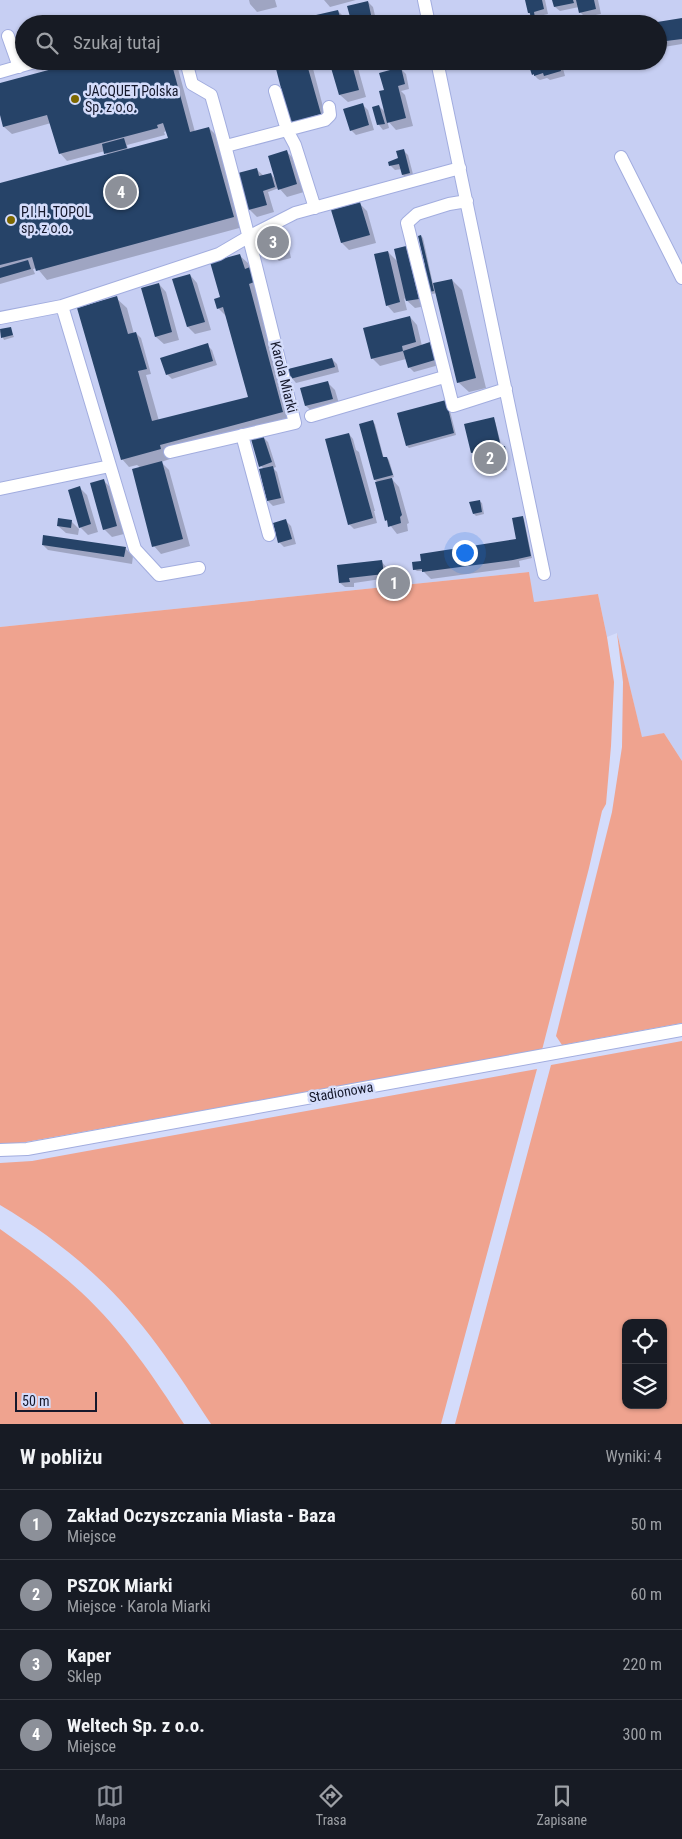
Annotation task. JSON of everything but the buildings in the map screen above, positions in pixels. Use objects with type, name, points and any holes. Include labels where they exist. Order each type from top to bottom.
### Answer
[{"type":"street","points":[[424,0],[427,15]]},
{"type":"street","points":[[8,36],[15,55]]},
{"type":"street","points":[[0,72],[15,67]]},
{"type":"street","name":"Karola Miarki","points":[[170,452],[242,434],[279,428],[295,422],[248,236],[238,188],[211,95],[192,84],[188,70]]},
{"type":"street","points":[[439,70],[544,574]]},
{"type":"street","points":[[275,91],[286,130],[295,145],[315,208]]},
{"type":"street","points":[[226,146],[325,120],[330,115],[329,107]]},
{"type":"street","points":[[621,157],[682,278]]},
{"type":"street","points":[[0,318],[62,306],[219,254],[248,236],[295,213],[460,168]]},
{"type":"street","points":[[467,201],[449,204],[417,214],[407,223],[453,406],[506,389]]},
{"type":"street","points":[[62,306],[135,549],[158,575],[199,568]]},
{"type":"street","name":"Karola Miarki","points":[[311,416],[444,376]]},
{"type":"street","points":[[242,434],[270,535]]},
{"type":"street","points":[[0,490],[110,466]]},
{"type":"street","name":"Stadionowa","points":[[0,1150],[27,1149],[682,1030]]},
{"type":"shaded area","points":[[0,0],[682,0],[682,761],[664,733],[642,738],[617,633],[607,637],[598,594],[533,602],[529,572],[0,627]]},
{"type":"shaded area","points":[[529,572],[534,602],[598,594],[614,682],[606,804],[602,811],[542,1050],[20,1143],[0,1144],[0,627]]},
{"type":"shaded area","points":[[617,633],[642,737],[664,733],[682,761],[682,1023],[562,1045],[556,1036],[612,812],[622,747],[623,682]]},
{"type":"shaded area","points":[[682,1041],[682,1424],[455,1424],[551,1065]]},
{"type":"shaded area","points":[[537,1069],[441,1424],[211,1424],[158,1346],[113,1292],[62,1247],[0,1205],[0,1163],[32,1161]]},
{"type":"shaded area","points":[[0,1229],[62,1275],[96,1307],[137,1355],[184,1424],[0,1424]]},
{"type":"place","name":"JACQUET Polska Sp. z o.o.","points":[[75,99]]},
{"type":"place","name":"Weltech Sp. z o.o.","points":[[121,192]]},
{"type":"place","name":"P.I.H. TOPOL sp. z o.o.","points":[[11,220]]},
{"type":"place","name":"Kaper","points":[[273,242]]},
{"type":"place","name":"PSZOK Miarki","points":[[490,458]]},
{"type":"place","name":"Zakład Oczyszczania Miasta - Baza","points":[[394,583]]}]
